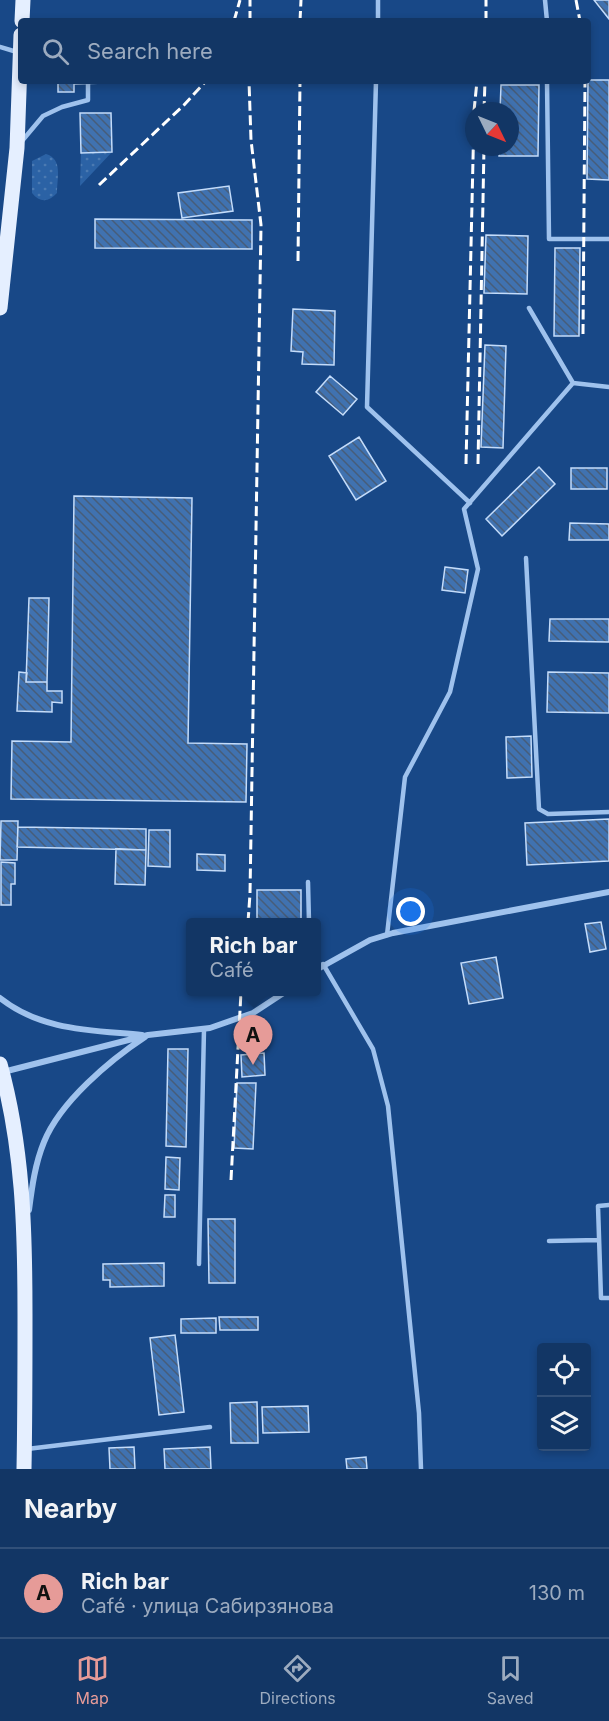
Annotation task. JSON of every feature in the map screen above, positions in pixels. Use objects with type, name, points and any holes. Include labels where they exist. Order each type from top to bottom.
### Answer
[{"type":"main road","points":[[0,308],[17,148],[19,84]]},
{"type":"main road","points":[[1,1068],[16,1134],[22,1177],[25,1232],[24,1469]]},
{"type":"street","points":[[323,964],[370,940],[387,935],[443,922],[609,892]]},
{"type":"street","points":[[1,1068],[148,1035],[204,1029],[253,1013],[279,996]]},
{"type":"street","points":[[0,998],[16,1011],[54,1025],[148,1035]]},
{"type":"street","points":[[25,1232],[36,1166],[51,1126],[117,1056],[148,1035]]},
{"type":"lane","points":[[378,0],[378,18]]},
{"type":"lane","points":[[545,0],[547,18]]},
{"type":"lane","points":[[0,47],[18,52]]},
{"type":"lane","points":[[17,148],[43,116],[62,107],[88,100],[88,84]]},
{"type":"lane","points":[[376,84],[367,407],[470,503]]},
{"type":"lane","points":[[547,84],[549,239],[609,239]]},
{"type":"lane","points":[[529,308],[573,383]]},
{"type":"lane","points":[[387,935],[405,777],[450,692],[478,569],[464,509],[573,383]]},
{"type":"lane","points":[[573,383],[609,387]]},
{"type":"lane","points":[[526,558],[539,809],[548,814],[609,812]]},
{"type":"lane","points":[[308,882],[309,918]]},
{"type":"lane","points":[[323,964],[373,1048],[388,1106],[419,1413],[421,1469]]},
{"type":"lane","points":[[199,1264],[204,1029]]},
{"type":"lane","points":[[609,1205],[598,1206],[601,1298],[609,1298]]},
{"type":"lane","points":[[549,1241],[599,1240]]},
{"type":"lane","points":[[24,1449],[210,1427]]},
{"type":"shaded area","points":[[112,152],[80,186],[81,153]]},
{"type":"shaded area","points":[[46,154],[55,160],[57,165],[57,193],[51,198],[41,200],[32,193],[32,161]]},
{"type":"building","points":[[594,0],[609,0],[609,19]]},
{"type":"building","points":[[591,80],[609,80],[609,180],[587,179],[588,84],[591,84]]},
{"type":"building","points":[[58,84],[74,84],[74,92],[58,92]]},
{"type":"building","points":[[501,85],[539,85],[538,156],[519,156],[519,102],[500,102]]},
{"type":"building","points":[[80,113],[111,113],[112,152],[81,153]]},
{"type":"building","points":[[229,186],[233,211],[182,218],[178,193]]},
{"type":"building","points":[[95,219],[252,220],[252,249],[95,248]]},
{"type":"building","points":[[486,235],[528,236],[527,294],[484,293]]},
{"type":"building","points":[[555,248],[580,248],[579,336],[554,336]]},
{"type":"building","points":[[293,309],[335,311],[334,365],[302,364],[303,352],[291,351]]},
{"type":"building","points":[[485,345],[506,346],[503,448],[481,447]]},
{"type":"building","points":[[330,376],[357,399],[343,415],[316,392]]},
{"type":"building","points":[[359,437],[386,481],[356,500],[329,456]]},
{"type":"building","points":[[539,467],[555,484],[502,536],[486,519]]},
{"type":"building","points":[[571,468],[607,468],[607,489],[571,489]]},
{"type":"building","points":[[74,496],[192,498],[188,743],[247,744],[246,802],[11,799],[12,741],[71,742]]},
{"type":"building","points":[[570,523],[609,524],[609,540],[569,540]]},
{"type":"building","points":[[445,567],[468,570],[465,593],[442,590]]},
{"type":"building","points":[[29,598],[49,598],[47,682],[26,682]]},
{"type":"building","points":[[550,619],[609,619],[609,642],[549,641]]},
{"type":"building","points":[[19,672],[27,673],[26,682],[47,682],[47,691],[62,691],[62,703],[52,702],[52,712],[17,711]]},
{"type":"building","points":[[548,672],[609,673],[609,713],[547,712]]},
{"type":"building","points":[[531,736],[532,777],[507,778],[506,737]]},
{"type":"building","points":[[609,819],[609,861],[527,865],[525,823]]},
{"type":"building","points":[[1,821],[18,821],[17,860],[0,860]]},
{"type":"building","points":[[18,827],[146,829],[146,850],[17,847]]},
{"type":"building","points":[[149,830],[170,830],[170,867],[148,866]]},
{"type":"building","points":[[116,849],[146,850],[145,885],[115,884]]},
{"type":"building","points":[[197,854],[225,855],[225,871],[197,870]]},
{"type":"building","points":[[1,862],[15,863],[15,884],[11,884],[11,905],[1,905]]},
{"type":"building","points":[[257,890],[301,890],[301,918],[257,918]]},
{"type":"building","points":[[601,922],[606,949],[590,952],[585,924]]},
{"type":"building","points":[[496,957],[503,998],[469,1004],[461,963]]},
{"type":"building","points":[[168,1049],[188,1049],[186,1147],[166,1146]]},
{"type":"building","points":[[264,1053],[265,1075],[242,1077],[241,1055]]},
{"type":"building","points":[[237,1083],[256,1083],[253,1149],[234,1148]]},
{"type":"building","points":[[166,1157],[180,1158],[179,1190],[165,1189]]},
{"type":"building","points":[[165,1195],[175,1195],[175,1217],[164,1217]]},
{"type":"building","points":[[208,1219],[235,1219],[235,1283],[209,1283]]},
{"type":"building","points":[[164,1263],[164,1286],[110,1287],[110,1280],[103,1280],[103,1264]]},
{"type":"building","points":[[219,1317],[258,1317],[258,1330],[220,1330]]},
{"type":"building","points":[[216,1318],[216,1333],[181,1333],[181,1319]]},
{"type":"building","points":[[175,1335],[184,1412],[159,1415],[150,1338]]},
{"type":"building","points":[[257,1402],[258,1443],[231,1443],[230,1403]]},
{"type":"building","points":[[308,1406],[309,1432],[263,1433],[262,1407]]},
{"type":"building","points":[[134,1447],[135,1469],[110,1469],[109,1448]]},
{"type":"building","points":[[210,1447],[211,1469],[165,1469],[164,1449]]},
{"type":"building","points":[[366,1457],[367,1469],[347,1469],[346,1459]]},
{"type":"railway","points":[[235,18],[240,0]]},
{"type":"railway","points":[[250,0],[250,18]]},
{"type":"railway","points":[[300,18],[301,0]]},
{"type":"railway","points":[[486,0],[486,18]]},
{"type":"railway","points":[[576,0],[579,18]]},
{"type":"railway","points":[[99,185],[203,84]]},
{"type":"railway","points":[[248,918],[261,225],[251,140],[249,84]]},
{"type":"railway","points":[[298,261],[300,84]]},
{"type":"railway","points":[[475,102],[477,84]]},
{"type":"railway","points":[[484,102],[485,84]]},
{"type":"railway","points":[[583,334],[585,84]]},
{"type":"railway","points":[[466,464],[473,156]]},
{"type":"railway","points":[[478,464],[484,156]]},
{"type":"railway","points":[[231,1180],[241,996]]},
{"type":"place","name":"Rich bar","points":[[253,1065]]}]
